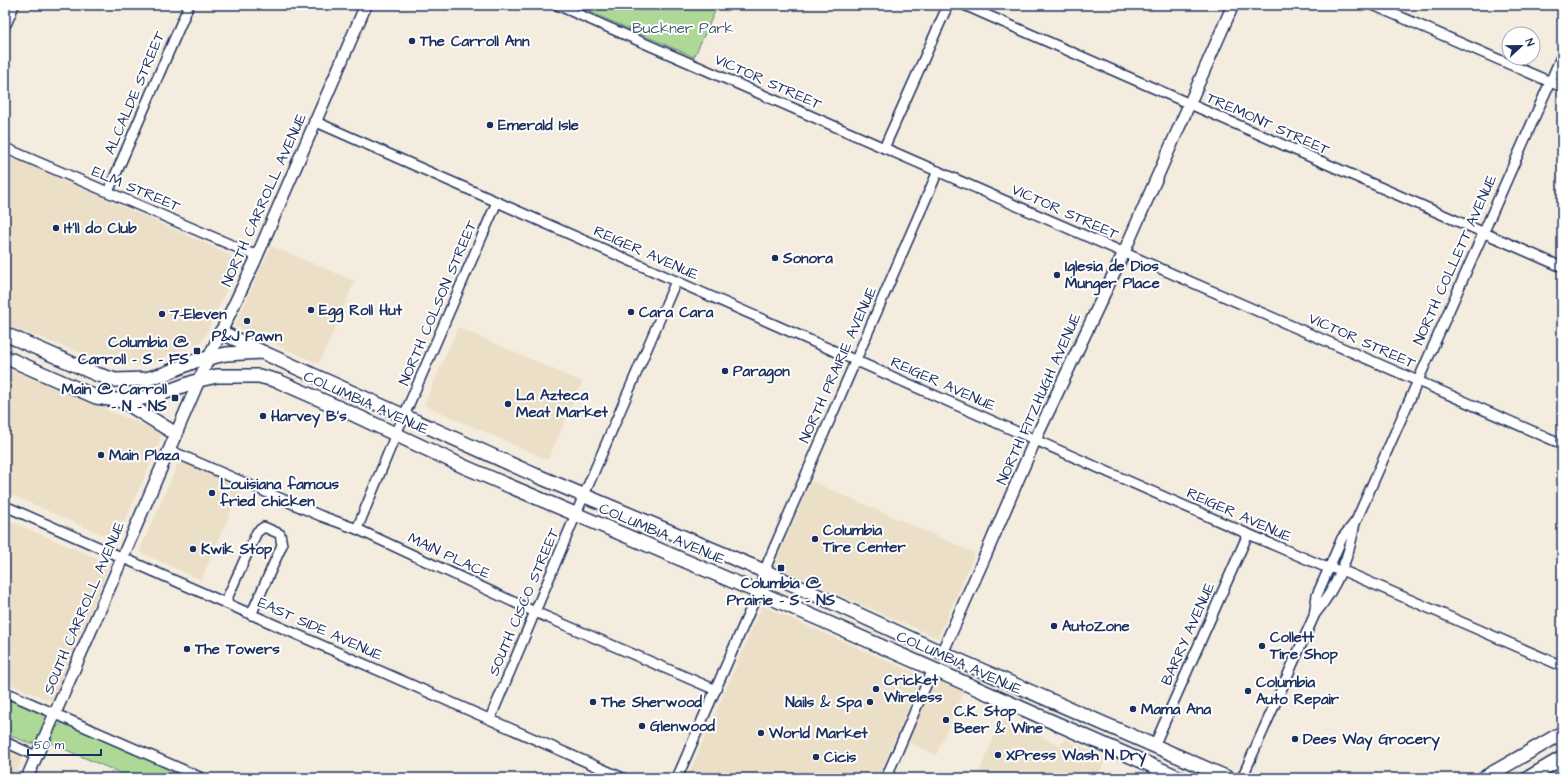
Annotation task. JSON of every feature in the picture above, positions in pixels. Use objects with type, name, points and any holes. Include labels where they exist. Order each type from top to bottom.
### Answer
[{"type":"main road","points":[[5,22],[12,5]]},
{"type":"main road","points":[[221,332],[262,352]]},
{"type":"main road","name":"COLUMBIA AVENUE","points":[[5,334],[96,374],[115,380],[146,379],[164,374],[195,361],[209,357],[241,352],[262,352],[584,495],[764,571],[942,653],[1228,778]]},
{"type":"main road","points":[[5,357],[96,397],[123,400],[176,434]]},
{"type":"main road","points":[[57,380],[66,361]]},
{"type":"main road","name":"COLUMBIA AVENUE","points":[[123,400],[155,396],[199,380],[217,376],[259,376],[278,381],[465,467],[758,592],[1180,778]]},
{"type":"main road","points":[[933,669],[942,653]]},
{"type":"main road","points":[[1059,724],[1067,707]]},
{"type":"main road","points":[[1484,778],[1562,733]]},
{"type":"main road","points":[[1528,778],[1562,758]]},
{"type":"street","name":"ALCALDE STREET","points":[[108,192],[188,5]]},
{"type":"street","name":"NORTH CARROLL AVENUE","points":[[168,450],[209,357],[257,256],[314,121],[366,5]]},
{"type":"street","name":"VICTOR STREET","points":[[558,5],[1562,444]]},
{"type":"street","points":[[884,148],[948,5]]},
{"type":"street","name":"TREMONT STREET","points":[[964,5],[1562,267]]},
{"type":"street","name":"NORTH FITZHUGH AVENUE","points":[[942,653],[1035,440],[1124,252],[1188,104],[1233,5]]},
{"type":"street","points":[[1372,5],[1562,87]]},
{"type":"street","name":"NORTH COLLETT AVENUE","points":[[1242,778],[1314,616],[1327,599],[1340,571],[1352,543],[1356,521],[1562,55]]},
{"type":"street","name":"REIGER AVENUE","points":[[314,121],[1248,534],[1330,568],[1346,572],[1562,666]]},
{"type":"street","name":"ELM STREET","points":[[5,148],[257,256]]},
{"type":"street","name":"NORTH PRAIRIE AVENUE","points":[[677,778],[758,592],[764,571],[938,171]]},
{"type":"street","name":"NORTH COLSON STREET","points":[[357,529],[396,434],[497,202]]},
{"type":"street","name":"SOUTH CISCO STREET","points":[[490,719],[584,495],[676,282]]},
{"type":"street","name":"MAIN PLACE","points":[[168,450],[322,516],[357,529],[535,612],[716,690]]},
{"type":"street","name":"SOUTH CARROLL AVENUE","points":[[27,778],[168,450]]},
{"type":"street","name":"EAST SIDE AVENUE","points":[[5,506],[623,778]]},
{"type":"street","name":"NORTH COLLETT AVENUE","points":[[1314,616],[1317,595],[1342,538],[1356,521]]},
{"type":"street","points":[[225,602],[257,532],[264,527],[280,534],[282,545],[251,615]]},
{"type":"street","name":"BARRY AVENUE","points":[[1154,746],[1248,534]]},
{"type":"street","points":[[886,778],[933,669]]},
{"type":"street","points":[[5,692],[202,778]]},
{"type":"street","points":[[5,742],[36,756]]},
{"type":"shaded area","points":[[5,154],[209,245],[240,261],[202,341],[145,366],[93,357],[5,325]]},
{"type":"shaded area","points":[[271,246],[355,281],[319,364],[235,326]]},
{"type":"shaded area","points":[[458,327],[582,382],[548,460],[424,405]]},
{"type":"shaded area","points":[[5,367],[155,430],[160,435],[161,439],[116,541],[5,492]]},
{"type":"shaded area","points":[[179,461],[242,486],[201,580],[141,553],[140,550]]},
{"type":"shaded area","points":[[811,481],[975,553],[938,638],[774,566]]},
{"type":"shaded area","points":[[5,519],[110,564],[52,701],[5,682]]},
{"type":"shaded area","points":[[762,606],[922,676],[878,778],[687,778]]},
{"type":"shaded area","points":[[936,679],[964,692],[936,755],[908,742]]},
{"type":"shaded area","points":[[1002,718],[1061,746],[1064,739],[1106,758],[1097,778],[992,778],[979,772]]},
{"type":"shaded area","points":[[5,750],[22,757],[14,778],[5,778]]},
{"type":"green space","name":"Buckner Park","points":[[574,5],[718,5],[694,57]]},
{"type":"green space","points":[[5,698],[42,714],[45,720],[43,727],[57,727],[63,722],[193,778],[132,778],[50,743],[52,739],[37,738],[36,741],[31,744],[5,733]]},
{"type":"place","name":"The Carroll Ann","points":[[412,41]]},
{"type":"place","name":"Emerald Isle","points":[[490,125]]},
{"type":"place","name":"It'll do Club","points":[[56,228]]},
{"type":"place","name":"Sonora","points":[[775,258]]},
{"type":"place","name":"Iglesia de Dios Munger Place","points":[[1057,275]]},
{"type":"place","name":"Egg Roll Hut","points":[[311,310]]},
{"type":"place","name":"Cara Cara","points":[[631,312]]},
{"type":"place","name":"7-Eleven","points":[[162,314]]},
{"type":"place","name":"P&J Pawn","points":[[247,321]]},
{"type":"place","name":"Columbia @ Carroll - S - FS","points":[[197,351]]},
{"type":"place","name":"Paragon","points":[[725,371]]},
{"type":"place","name":"Main @ Carroll - N - NS","points":[[175,398]]},
{"type":"place","name":"La Azteca Meat Market","points":[[508,404]]},
{"type":"place","name":"Harvey B's","points":[[263,416]]},
{"type":"place","name":"Main Plaza","points":[[101,455]]},
{"type":"place","name":"Louisiana famous fried chicken","points":[[212,493]]},
{"type":"place","name":"Columbia Tire Center","points":[[815,539]]},
{"type":"place","name":"Kwik Stop","points":[[193,549]]},
{"type":"place","name":"Columbia @ Prairie - S - NS","points":[[781,568]]},
{"type":"place","name":"AutoZone","points":[[1054,626]]},
{"type":"place","name":"Collett Tire Shop","points":[[1262,646]]},
{"type":"place","name":"The Towers","points":[[187,649]]},
{"type":"place","name":"Cricket Wireless","points":[[876,689]]},
{"type":"place","name":"Columbia Auto Repair","points":[[1248,691]]},
{"type":"place","name":"The Sherwood","points":[[593,702]]},
{"type":"place","name":"Nails & Spa","points":[[870,702]]},
{"type":"place","name":"Mama Ana","points":[[1133,709]]},
{"type":"place","name":"C.K. Stop Beer & Wine","points":[[946,720]]},
{"type":"place","name":"Glenwood","points":[[642,726]]},
{"type":"place","name":"World Market","points":[[761,733]]},
{"type":"place","name":"Dees Way Grocery","points":[[1295,739]]},
{"type":"place","name":"XPress Wash N Dry","points":[[998,755]]},
{"type":"place","name":"Cicis","points":[[816,757]]}]
